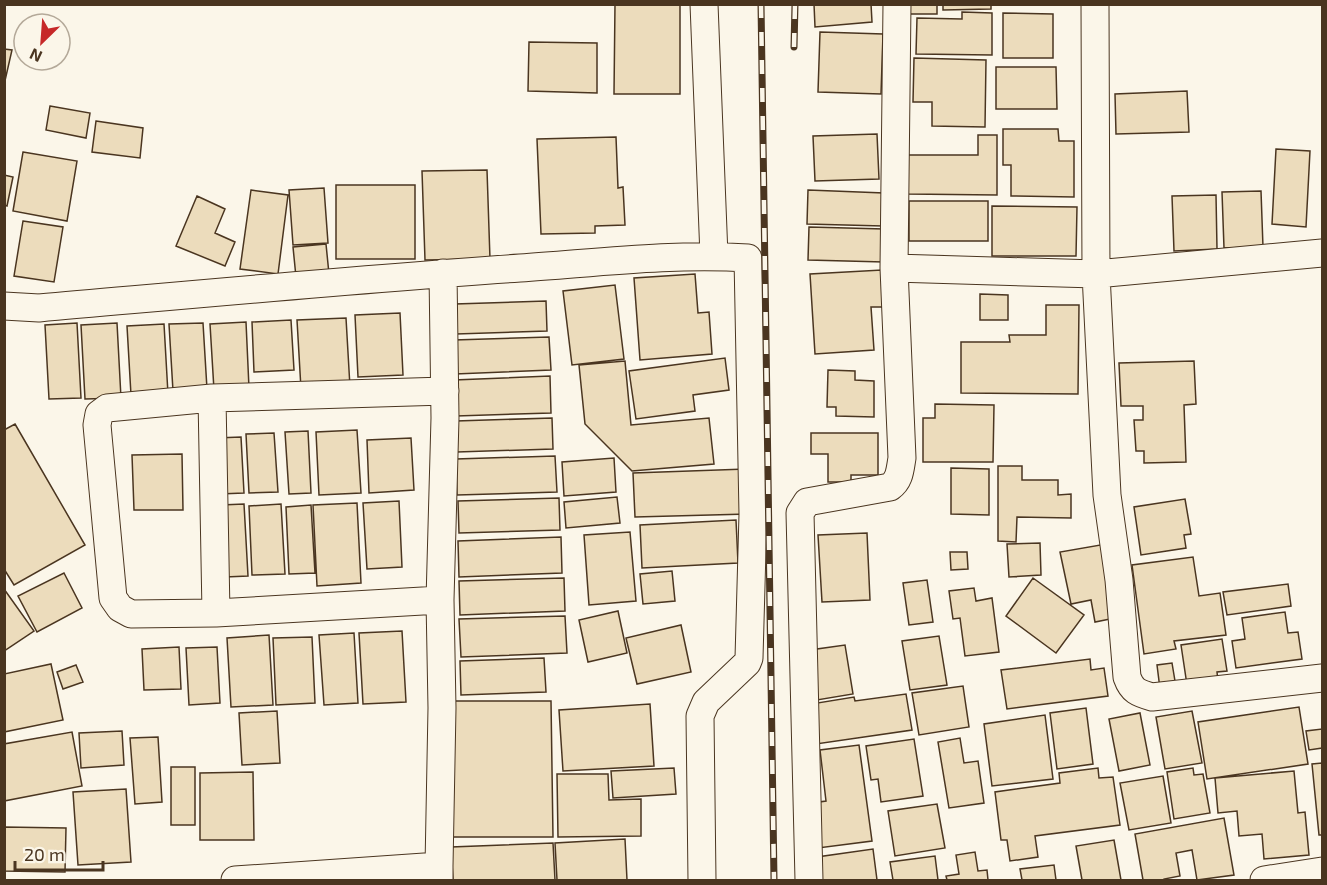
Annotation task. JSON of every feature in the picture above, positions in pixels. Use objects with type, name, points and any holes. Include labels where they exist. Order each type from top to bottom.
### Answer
[{"type":"street","points":[[704,4],[714,256]]},
{"type":"street","points":[[809,880],[800,513],[807,502],[890,487],[900,475],[902,458],[894,268],[897,4]]},
{"type":"street","points":[[1095,4],[1096,274],[1107,495],[1119,580],[1127,677],[1131,688],[1137,693],[1152,697],[1323,678]]},
{"type":"street","points":[[894,268],[1096,274],[1323,253]]},
{"type":"street","points":[[4,306],[39,308],[443,273],[714,256],[748,258],[753,514],[748,661],[706,702],[700,716],[702,880]]},
{"type":"street","points":[[235,880],[439,873],[442,708],[440,600],[445,392],[443,273]]},
{"type":"street","points":[[440,600],[216,613],[131,614],[120,608],[113,598],[97,425],[99,414],[106,408],[213,398],[445,392]]},
{"type":"street","points":[[213,398],[216,613]]},
{"type":"street","points":[[1263,880],[1323,871]]},
{"type":"building","points":[[615,4],[680,4],[680,94],[614,94]]},
{"type":"building","points":[[814,4],[871,4],[872,22],[815,27]]},
{"type":"building","points":[[907,4],[937,4],[937,14],[907,14]]},
{"type":"building","points":[[943,4],[991,4],[991,9],[943,10]]},
{"type":"building","points":[[962,12],[992,13],[992,55],[916,54],[917,18],[962,19]]},
{"type":"building","points":[[1003,13],[1053,14],[1053,58],[1003,58]]},
{"type":"building","points":[[820,32],[883,34],[881,94],[818,92]]},
{"type":"building","points":[[529,42],[597,43],[597,93],[528,91]]},
{"type":"building","points":[[4,49],[12,50],[4,85]]},
{"type":"building","points":[[914,58],[986,60],[985,127],[932,126],[932,102],[913,102]]},
{"type":"building","points":[[996,67],[1056,67],[1057,109],[996,109]]},
{"type":"building","points":[[1187,91],[1189,132],[1116,134],[1115,94]]},
{"type":"building","points":[[50,106],[90,113],[86,138],[46,130]]},
{"type":"building","points":[[96,121],[143,128],[140,158],[92,152]]},
{"type":"building","points":[[1003,129],[1058,129],[1059,141],[1074,141],[1074,197],[1011,196],[1011,165],[1003,165]]},
{"type":"building","points":[[877,134],[879,179],[815,181],[813,136]]},
{"type":"building","points":[[978,135],[997,135],[997,195],[907,194],[907,155],[978,155]]},
{"type":"building","points":[[616,137],[618,188],[623,187],[625,225],[595,226],[595,233],[541,234],[537,139]]},
{"type":"building","points":[[1276,149],[1310,151],[1306,227],[1272,224]]},
{"type":"building","points":[[23,152],[77,161],[67,221],[13,211]]},
{"type":"building","points":[[487,170],[490,259],[425,260],[422,171]]},
{"type":"building","points":[[4,175],[13,177],[7,206],[4,205]]},
{"type":"building","points":[[336,185],[415,185],[415,259],[336,259]]},
{"type":"building","points":[[324,188],[328,243],[293,245],[289,190]]},
{"type":"building","points":[[251,190],[288,195],[278,274],[240,269]]},
{"type":"building","points":[[808,190],[884,193],[883,226],[807,224]]},
{"type":"building","points":[[1261,191],[1263,247],[1224,248],[1222,192]]},
{"type":"building","points":[[1216,195],[1217,249],[1174,251],[1172,196]]},
{"type":"building","points":[[197,196],[225,209],[215,233],[235,242],[225,266],[176,246]]},
{"type":"building","points":[[909,201],[988,201],[988,241],[909,241]]},
{"type":"building","points":[[992,206],[1077,207],[1076,256],[992,256]]},
{"type":"building","points":[[23,221],[63,227],[54,282],[14,276]]},
{"type":"building","points":[[809,227],[884,229],[884,262],[808,260]]},
{"type":"building","points":[[326,244],[329,274],[296,277],[293,247]]},
{"type":"building","points":[[882,270],[884,307],[871,307],[874,350],[815,354],[810,274]]},
{"type":"building","points":[[695,274],[698,313],[709,312],[712,354],[640,360],[634,278]]},
{"type":"building","points":[[615,285],[624,359],[572,365],[563,291]]},
{"type":"building","points":[[980,294],[1008,295],[1008,320],[980,320]]},
{"type":"building","points":[[546,301],[547,331],[456,334],[455,304]]},
{"type":"building","points":[[1046,305],[1079,305],[1078,394],[961,393],[961,342],[1010,342],[1009,335],[1046,335]]},
{"type":"building","points":[[400,313],[403,375],[358,377],[355,315]]},
{"type":"building","points":[[346,318],[350,387],[301,389],[297,320]]},
{"type":"building","points":[[291,320],[294,370],[254,372],[252,322]]},
{"type":"building","points":[[246,322],[249,388],[214,390],[210,324]]},
{"type":"building","points":[[77,323],[81,398],[49,399],[45,325]]},
{"type":"building","points":[[117,323],[121,398],[85,399],[81,325]]},
{"type":"building","points":[[203,323],[207,389],[173,391],[169,324]]},
{"type":"building","points":[[164,324],[168,394],[131,395],[127,326]]},
{"type":"building","points":[[549,337],[551,370],[455,374],[454,340]]},
{"type":"building","points":[[725,358],[729,390],[693,395],[695,411],[636,419],[629,371]]},
{"type":"building","points":[[625,361],[631,425],[709,418],[714,464],[632,471],[585,424],[579,365]]},
{"type":"building","points":[[1194,361],[1196,404],[1184,405],[1186,462],[1144,463],[1144,451],[1136,451],[1134,420],[1143,420],[1143,406],[1121,406],[1119,363]]},
{"type":"building","points":[[828,370],[855,371],[855,380],[874,381],[874,417],[836,416],[836,407],[827,407]]},
{"type":"building","points":[[550,376],[551,413],[456,416],[454,380]]},
{"type":"building","points":[[935,404],[994,405],[993,462],[923,462],[923,418],[935,418]]},
{"type":"building","points":[[552,418],[553,449],[457,452],[456,421]]},
{"type":"building","points":[[15,424],[85,545],[14,585],[4,569],[4,430]]},
{"type":"building","points":[[357,430],[361,493],[319,495],[316,432]]},
{"type":"building","points":[[308,431],[311,493],[289,494],[285,432]]},
{"type":"building","points":[[274,433],[278,492],[249,493],[246,434]]},
{"type":"building","points":[[811,433],[878,433],[878,475],[851,475],[851,482],[828,482],[828,454],[811,454]]},
{"type":"building","points":[[241,437],[244,493],[219,494],[216,438]]},
{"type":"building","points":[[411,438],[414,490],[369,493],[367,440]]},
{"type":"building","points":[[182,454],[183,510],[134,510],[132,455]]},
{"type":"building","points":[[555,456],[557,492],[457,495],[456,459]]},
{"type":"building","points":[[614,458],[616,492],[564,496],[562,462]]},
{"type":"building","points":[[998,466],[1022,466],[1022,480],[1058,480],[1058,495],[1071,494],[1071,518],[1017,517],[1016,542],[998,541]]},
{"type":"building","points":[[951,468],[989,469],[989,515],[951,514]]},
{"type":"building","points":[[746,469],[748,514],[635,517],[633,473]]},
{"type":"building","points":[[617,497],[620,523],[566,528],[564,502]]},
{"type":"building","points":[[559,498],[560,530],[459,533],[458,501]]},
{"type":"building","points":[[1185,499],[1191,534],[1184,535],[1186,548],[1141,555],[1134,507]]},
{"type":"building","points":[[399,501],[402,567],[367,569],[363,503]]},
{"type":"building","points":[[357,503],[361,583],[317,586],[313,505]]},
{"type":"building","points":[[244,504],[248,576],[225,577],[221,505]]},
{"type":"building","points":[[281,504],[285,574],[252,575],[249,506]]},
{"type":"building","points":[[311,505],[315,573],[289,574],[286,507]]},
{"type":"building","points":[[736,520],[738,563],[642,568],[640,525]]},
{"type":"building","points":[[630,532],[636,601],[589,605],[584,535]]},
{"type":"building","points":[[867,533],[870,600],[822,602],[818,535]]},
{"type":"building","points":[[561,537],[562,573],[459,577],[458,541]]},
{"type":"building","points":[[1040,543],[1041,575],[1009,577],[1007,544]]},
{"type":"building","points":[[1106,544],[1120,617],[1095,622],[1091,600],[1071,604],[1060,552]]},
{"type":"building","points":[[950,552],[967,552],[968,569],[951,570]]},
{"type":"building","points":[[1193,557],[1199,596],[1220,593],[1226,635],[1174,641],[1176,649],[1144,654],[1132,565]]},
{"type":"building","points":[[672,571],[675,601],[643,604],[640,574]]},
{"type":"building","points":[[64,573],[82,608],[37,632],[18,596]]},
{"type":"building","points":[[564,578],[565,611],[460,615],[459,581]]},
{"type":"building","points":[[1033,578],[1084,615],[1056,653],[1006,616]]},
{"type":"building","points":[[927,580],[933,622],[909,625],[903,583]]},
{"type":"building","points":[[1288,584],[1291,606],[1227,615],[1223,592]]},
{"type":"building","points":[[974,588],[976,601],[992,598],[999,652],[965,656],[960,618],[953,619],[949,591]]},
{"type":"building","points":[[4,589],[34,631],[4,651]]},
{"type":"building","points":[[618,611],[627,653],[588,662],[579,620]]},
{"type":"building","points":[[1285,612],[1288,633],[1298,632],[1302,659],[1236,668],[1232,641],[1245,639],[1242,618]]},
{"type":"building","points":[[565,616],[567,653],[461,657],[459,619]]},
{"type":"building","points":[[681,625],[691,672],[637,684],[626,638]]},
{"type":"building","points":[[402,631],[406,702],[363,704],[359,633]]},
{"type":"building","points":[[354,633],[358,703],[324,705],[319,635]]},
{"type":"building","points":[[269,635],[273,705],[231,707],[227,638]]},
{"type":"building","points":[[939,636],[947,685],[910,690],[902,641]]},
{"type":"building","points":[[312,637],[315,703],[276,705],[273,638]]},
{"type":"building","points":[[1222,639],[1227,671],[1217,672],[1218,681],[1187,685],[1181,645]]},
{"type":"building","points":[[845,645],[853,694],[817,700],[810,650]]},
{"type":"building","points":[[179,647],[181,689],[144,690],[142,649]]},
{"type":"building","points":[[217,647],[220,703],[189,705],[186,648]]},
{"type":"building","points":[[544,658],[546,692],[461,695],[460,661]]},
{"type":"building","points":[[1090,659],[1091,670],[1104,668],[1108,696],[1007,709],[1001,670]]},
{"type":"building","points":[[1172,663],[1176,687],[1160,689],[1157,665]]},
{"type":"building","points":[[51,664],[63,720],[4,732],[4,674]]},
{"type":"building","points":[[76,665],[83,682],[63,689],[57,672]]},
{"type":"building","points":[[963,686],[969,727],[919,735],[912,693]]},
{"type":"building","points":[[906,694],[912,730],[816,744],[811,704],[854,697],[855,701]]},
{"type":"building","points":[[450,701],[551,701],[553,837],[452,837]]},
{"type":"building","points":[[650,704],[654,766],[563,771],[559,710]]},
{"type":"building","points":[[1299,707],[1308,764],[1207,779],[1198,722]]},
{"type":"building","points":[[1086,708],[1093,764],[1057,769],[1050,713]]},
{"type":"building","points":[[277,711],[280,763],[242,765],[239,713]]},
{"type":"building","points":[[1192,711],[1202,763],[1165,769],[1156,717]]},
{"type":"building","points":[[1140,713],[1150,765],[1119,771],[1109,719]]},
{"type":"building","points":[[1045,715],[1053,779],[992,786],[984,724]]},
{"type":"building","points":[[1322,729],[1322,748],[1309,750],[1306,731]]},
{"type":"building","points":[[122,731],[124,765],[81,768],[79,733]]},
{"type":"building","points":[[72,732],[82,786],[4,801],[4,744]]},
{"type":"building","points":[[158,737],[162,802],[135,804],[130,738]]},
{"type":"building","points":[[960,738],[964,763],[978,761],[984,803],[949,808],[938,742]]},
{"type":"building","points":[[914,739],[923,796],[881,802],[878,779],[871,780],[866,746]]},
{"type":"building","points":[[859,745],[872,841],[818,848],[812,803],[826,801],[820,750]]},
{"type":"building","points":[[1322,763],[1322,835],[1319,835],[1312,764]]},
{"type":"building","points":[[171,767],[195,767],[195,825],[171,825]]},
{"type":"building","points":[[674,768],[676,794],[613,798],[611,771]]},
{"type":"building","points":[[1098,768],[1099,778],[1113,777],[1120,825],[1035,836],[1038,857],[1010,861],[1007,840],[1001,840],[995,792],[1060,783],[1059,773]]},
{"type":"building","points":[[1193,768],[1194,775],[1203,774],[1210,813],[1174,819],[1167,772]]},
{"type":"building","points":[[1294,771],[1298,813],[1305,812],[1309,855],[1264,859],[1262,834],[1239,836],[1237,811],[1218,813],[1215,778]]},
{"type":"building","points":[[253,772],[254,840],[200,840],[200,773]]},
{"type":"building","points":[[557,774],[608,774],[609,800],[641,799],[641,836],[558,837]]},
{"type":"building","points":[[1163,776],[1171,823],[1129,830],[1120,783]]},
{"type":"building","points":[[126,789],[131,862],[78,865],[73,792]]},
{"type":"building","points":[[937,804],[945,848],[895,856],[888,811]]},
{"type":"building","points":[[1224,818],[1234,875],[1197,880],[1192,850],[1176,853],[1180,876],[1164,880],[1143,880],[1135,834]]},
{"type":"building","points":[[4,827],[66,828],[65,872],[4,871]]},
{"type":"building","points":[[625,839],[627,880],[557,880],[555,843]]},
{"type":"building","points":[[1114,840],[1121,880],[1082,880],[1076,846]]},
{"type":"building","points":[[553,843],[555,880],[453,880],[451,847]]},
{"type":"building","points":[[873,849],[877,880],[814,880],[810,858]]},
{"type":"building","points":[[975,852],[978,871],[987,870],[988,880],[947,880],[946,876],[959,874],[956,855]]},
{"type":"building","points":[[935,856],[938,880],[893,880],[890,862]]},
{"type":"building","points":[[1054,865],[1056,880],[1022,880],[1020,869]]},
{"type":"railway","points":[[761,4],[774,880]]},
{"type":"railway","points":[[794,47],[795,4]]}]
